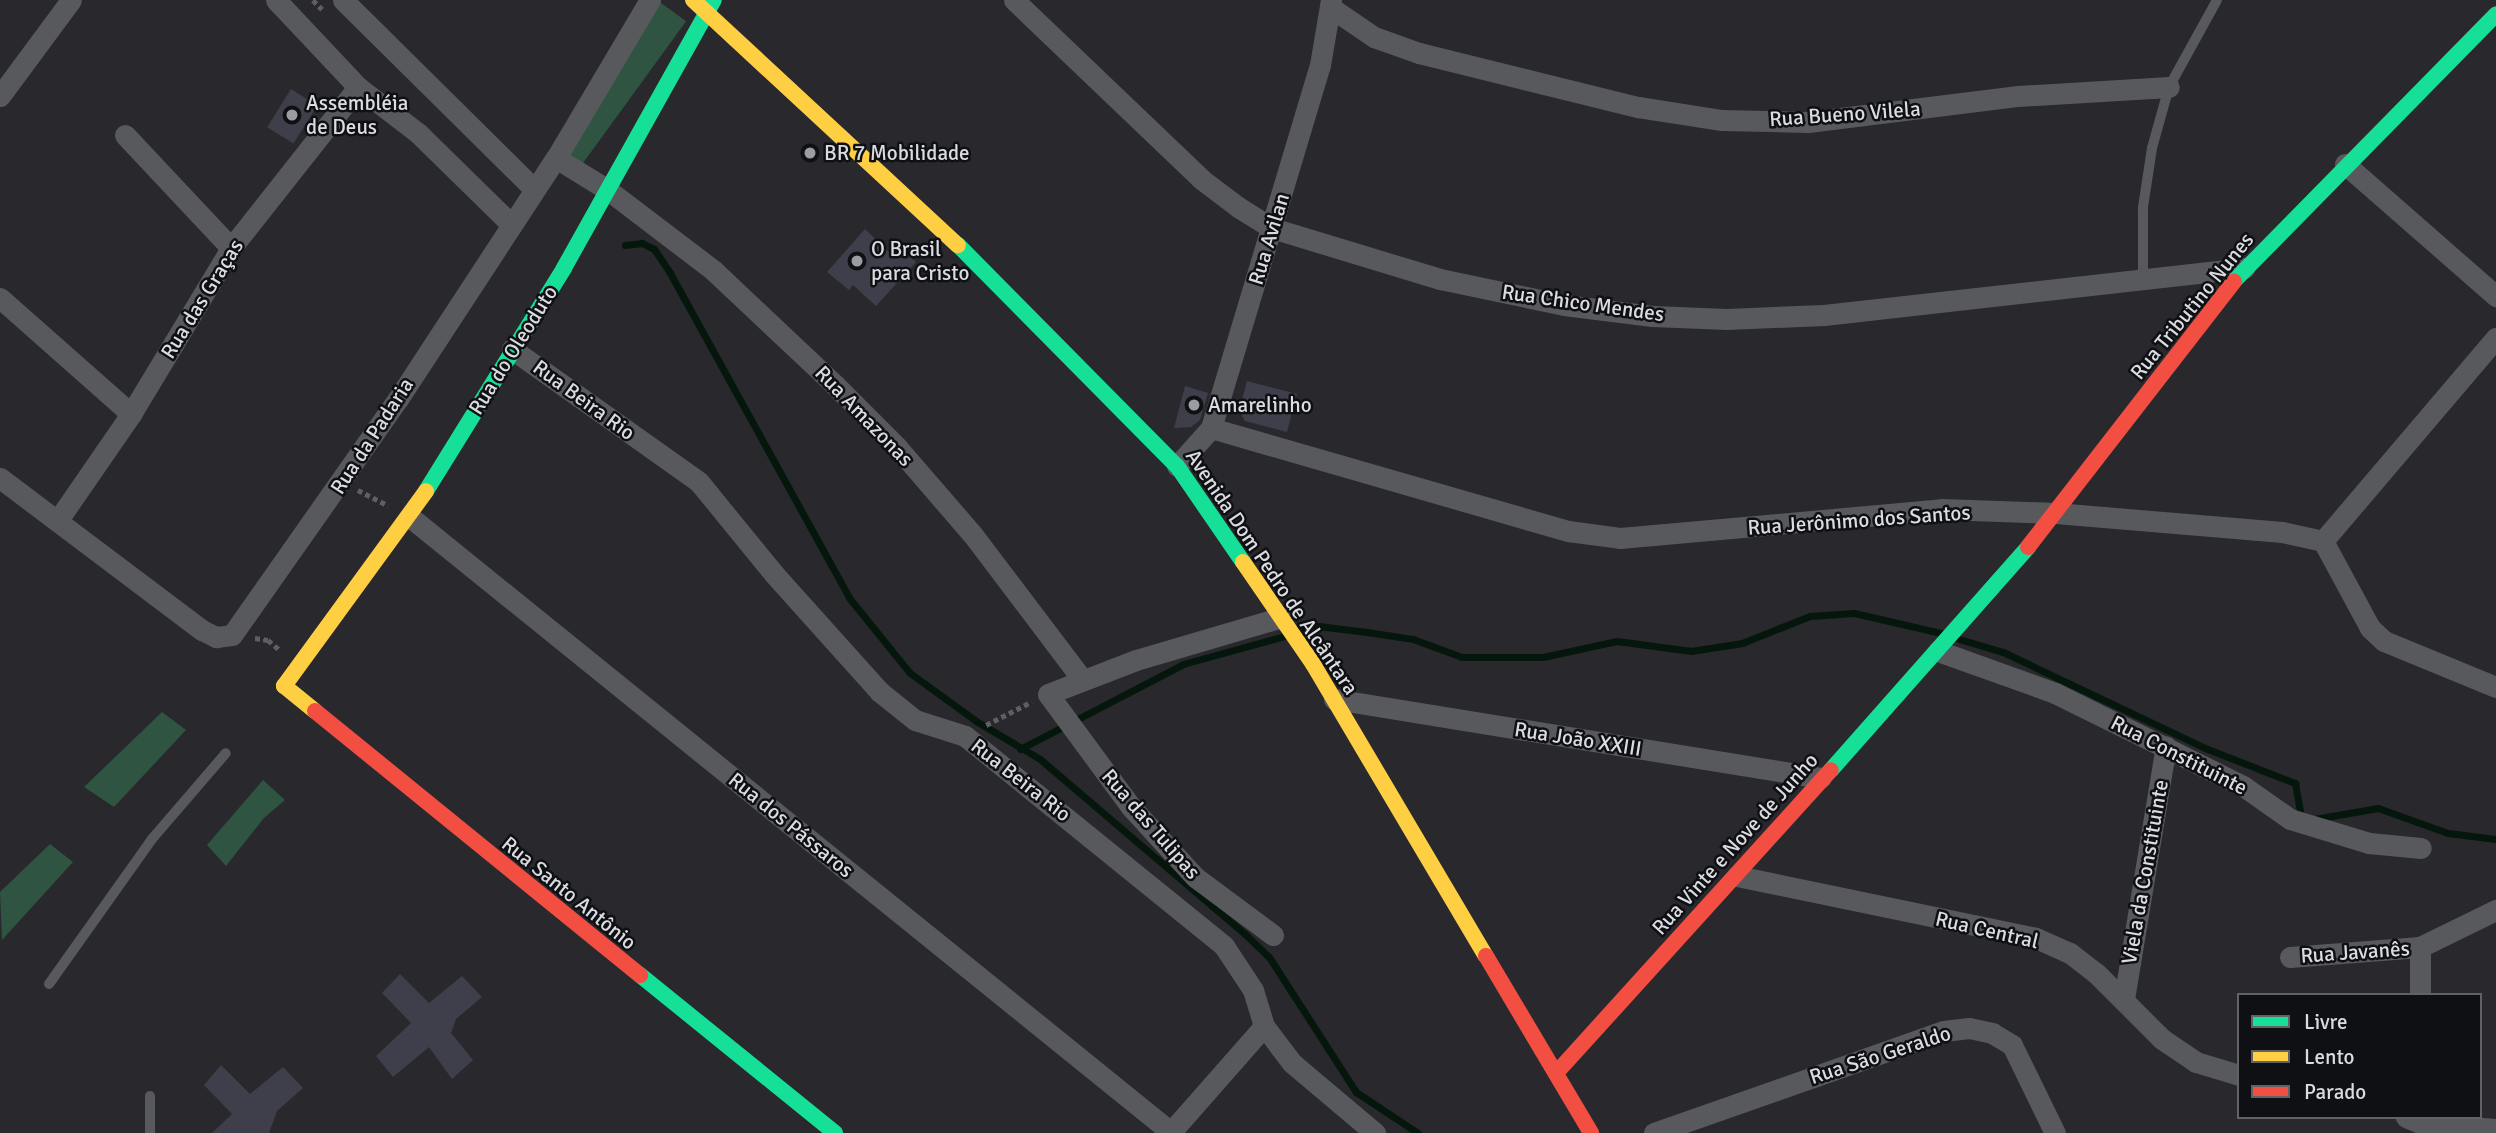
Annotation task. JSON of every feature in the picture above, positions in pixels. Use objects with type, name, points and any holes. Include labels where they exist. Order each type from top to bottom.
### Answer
[{"type":"street","points":[[0,96],[71,0]]},
{"type":"street","points":[[276,0],[358,87],[418,133],[510,223],[556,158],[650,0]]},
{"type":"street","points":[[343,0],[534,189]]},
{"type":"street","name":"Avenida Dom Pedro de Alcântara","points":[[693,0],[710,6],[988,273],[1177,466],[1313,664],[1558,1071],[1591,1133]]},
{"type":"street","name":"Rua Chico Mendes","points":[[1014,0],[1201,179],[1272,228],[1440,279],[1564,305],[1653,316],[1824,315],[2244,268]]},
{"type":"street","name":"Rua Avilan","points":[[1177,466],[1211,428],[1320,65],[1328,2]]},
{"type":"street","name":"Rua Bueno Vilela","points":[[1328,2],[1374,37],[1419,53],[1638,107],[1722,120],[1808,122],[2018,96],[2169,87]]},
{"type":"street","name":"Rua do Oleoduto","points":[[285,682],[410,517],[608,190],[710,6]]},
{"type":"street","name":"Rua Tributino Nunes","points":[[1941,648],[2056,513],[2244,268],[2496,14]]},
{"type":"street","name":"Rua das Graças","points":[[58,520],[131,414],[231,248],[358,87]]},
{"type":"street","points":[[125,135],[231,248]]},
{"type":"street","name":"Rua Amazonas","points":[[556,158],[608,190],[713,270],[897,447],[973,535],[1082,678]]},
{"type":"street","points":[[2345,164],[2496,296]]},
{"type":"street","name":"Rua da Padaria","points":[[58,520],[202,630],[222,638],[241,627],[343,482],[510,223]]},
{"type":"street","points":[[3,307],[131,414]]},
{"type":"street","points":[[2496,338],[2323,541],[2370,628],[2384,641],[2496,687]]},
{"type":"street","name":"Rua Beira Rio","points":[[512,349],[699,482],[774,575],[880,692],[915,720],[965,736],[1224,946],[1253,990],[1264,1026],[1292,1063],[1375,1133]]},
{"type":"street","name":"Rua Jerônimo dos Santos","points":[[1211,428],[1568,531],[1620,538],[1942,509],[2056,513],[2260,529],[2323,541]]},
{"type":"street","points":[[0,478],[58,520]]},
{"type":"street","name":"Rua dos Pássaros","points":[[410,517],[1172,1133]]},
{"type":"street","points":[[1047,700],[1082,678],[1286,623]]},
{"type":"street","name":"Rua Constituinte","points":[[1941,648],[2055,693],[2166,746],[2313,828],[2381,845],[2421,848]]},
{"type":"street","name":"Rua Vinte e Nove de Junho","points":[[1558,1071],[1941,648]]},
{"type":"street","name":"Rua Santo Antônio","points":[[285,682],[286,693],[835,1133]]},
{"type":"street","name":"Rua João XXIII","points":[[1334,699],[1821,778]]},
{"type":"street","name":"Rua das Tulipas","points":[[1047,700],[1131,807],[1195,877],[1273,935]]},
{"type":"street","name":"Viela da Constituinte","points":[[2124,999],[2166,746]]},
{"type":"street","name":"Rua Central","points":[[1737,876],[2036,937],[2070,953],[2124,999],[2162,1039],[2196,1062],[2237,1074]]},
{"type":"street","name":"Rua Javanês","points":[[2290,957],[2420,947],[2496,909]]},
{"type":"street","name":"Rua Javanês","points":[[2420,947],[2420,993]]},
{"type":"street","points":[[1172,1133],[1264,1026]]},
{"type":"street","name":"Rua São Geraldo","points":[[1654,1133],[1944,1031],[1969,1028],[1992,1033],[2012,1045],[2055,1133]]},
{"type":"street","points":[[2415,1119],[2457,1128],[2496,1129]]},
{"type":"lane","points":[[2143,279],[2143,207],[2169,87],[2217,0]]},
{"type":"lane","points":[[49,984],[152,839],[226,753]]},
{"type":"lane","points":[[149,1096],[149,1133]]},
{"type":"path","points":[[343,482],[410,517]]},
{"type":"path","points":[[979,729],[1047,700]]},
{"type":"green space","points":[[657,0],[686,21],[583,164],[554,142]]},
{"type":"green space","points":[[162,712],[186,730],[114,807],[84,787]]},
{"type":"green space","points":[[263,780],[285,800],[264,818],[226,866],[207,845]]},
{"type":"green space","points":[[50,844],[73,862],[2,940],[0,892]]},
{"type":"building","name":"Assembléia de Deus","points":[[291,89],[317,105],[293,144],[267,127]]},
{"type":"building","points":[[865,229],[891,254],[898,246],[916,262],[876,306],[853,285],[849,290],[827,272]]},
{"type":"building","points":[[1247,381],[1297,394],[1287,432],[1245,421],[1239,411]]},
{"type":"building","name":"Amarelinho","points":[[1185,386],[1208,393],[1200,420],[1191,427],[1174,428]]},
{"type":"building","points":[[400,974],[429,1003],[462,976],[482,997],[456,1019],[451,1033],[473,1060],[452,1079],[429,1047],[393,1077],[376,1056],[411,1023],[382,993]]},
{"type":"building","points":[[221,1065],[250,1094],[283,1067],[303,1088],[277,1111],[269,1133],[212,1133],[232,1114],[204,1085]]},
{"type":"waterway","points":[[625,245],[642,243],[654,249],[670,273],[850,599],[910,673],[976,721],[1040,759],[1245,934],[1269,957],[1356,1092],[1418,1133]]},
{"type":"waterway","points":[[1300,631],[1318,626],[1413,639],[1462,657],[1543,657],[1617,641],[1691,651],[1742,643],[1810,616],[1854,613],[1945,634]]},
{"type":"waterway","points":[[1020,749],[1183,664],[1285,636]]},
{"type":"waterway","points":[[1959,639],[2003,652],[2205,748],[2295,783],[2301,817]]},
{"type":"waterway","points":[[2314,819],[2378,808],[2448,833],[2496,839]]},
{"type":"traffic: fast","points":[[426,491],[564,268],[714,0]]},
{"type":"traffic: fast","points":[[2234,281],[2496,14]]},
{"type":"traffic: fast","points":[[958,245],[1177,466],[1243,562]]},
{"type":"traffic: fast","points":[[1831,770],[2028,547]]},
{"type":"traffic: fast","points":[[640,975],[835,1133]]},
{"type":"traffic: slow","points":[[693,0],[958,245]]},
{"type":"traffic: slow","points":[[315,711],[284,686],[426,491]]},
{"type":"traffic: slow","points":[[1243,562],[1313,664],[1486,956]]},
{"type":"traffic: jam","points":[[2028,547],[2234,281]]},
{"type":"traffic: jam","points":[[315,711],[640,975]]},
{"type":"traffic: jam","points":[[1558,1071],[1831,770]]},
{"type":"traffic: jam","points":[[1486,956],[1591,1133]]},
{"type":"place","name":"Assembléia de Deus","points":[[292,115]]},
{"type":"place","name":"BR 7 Mobilidade","points":[[810,153]]},
{"type":"place","name":"O Brasil para Cristo","points":[[857,261]]},
{"type":"place","name":"Amarelinho","points":[[1194,405]]}]
